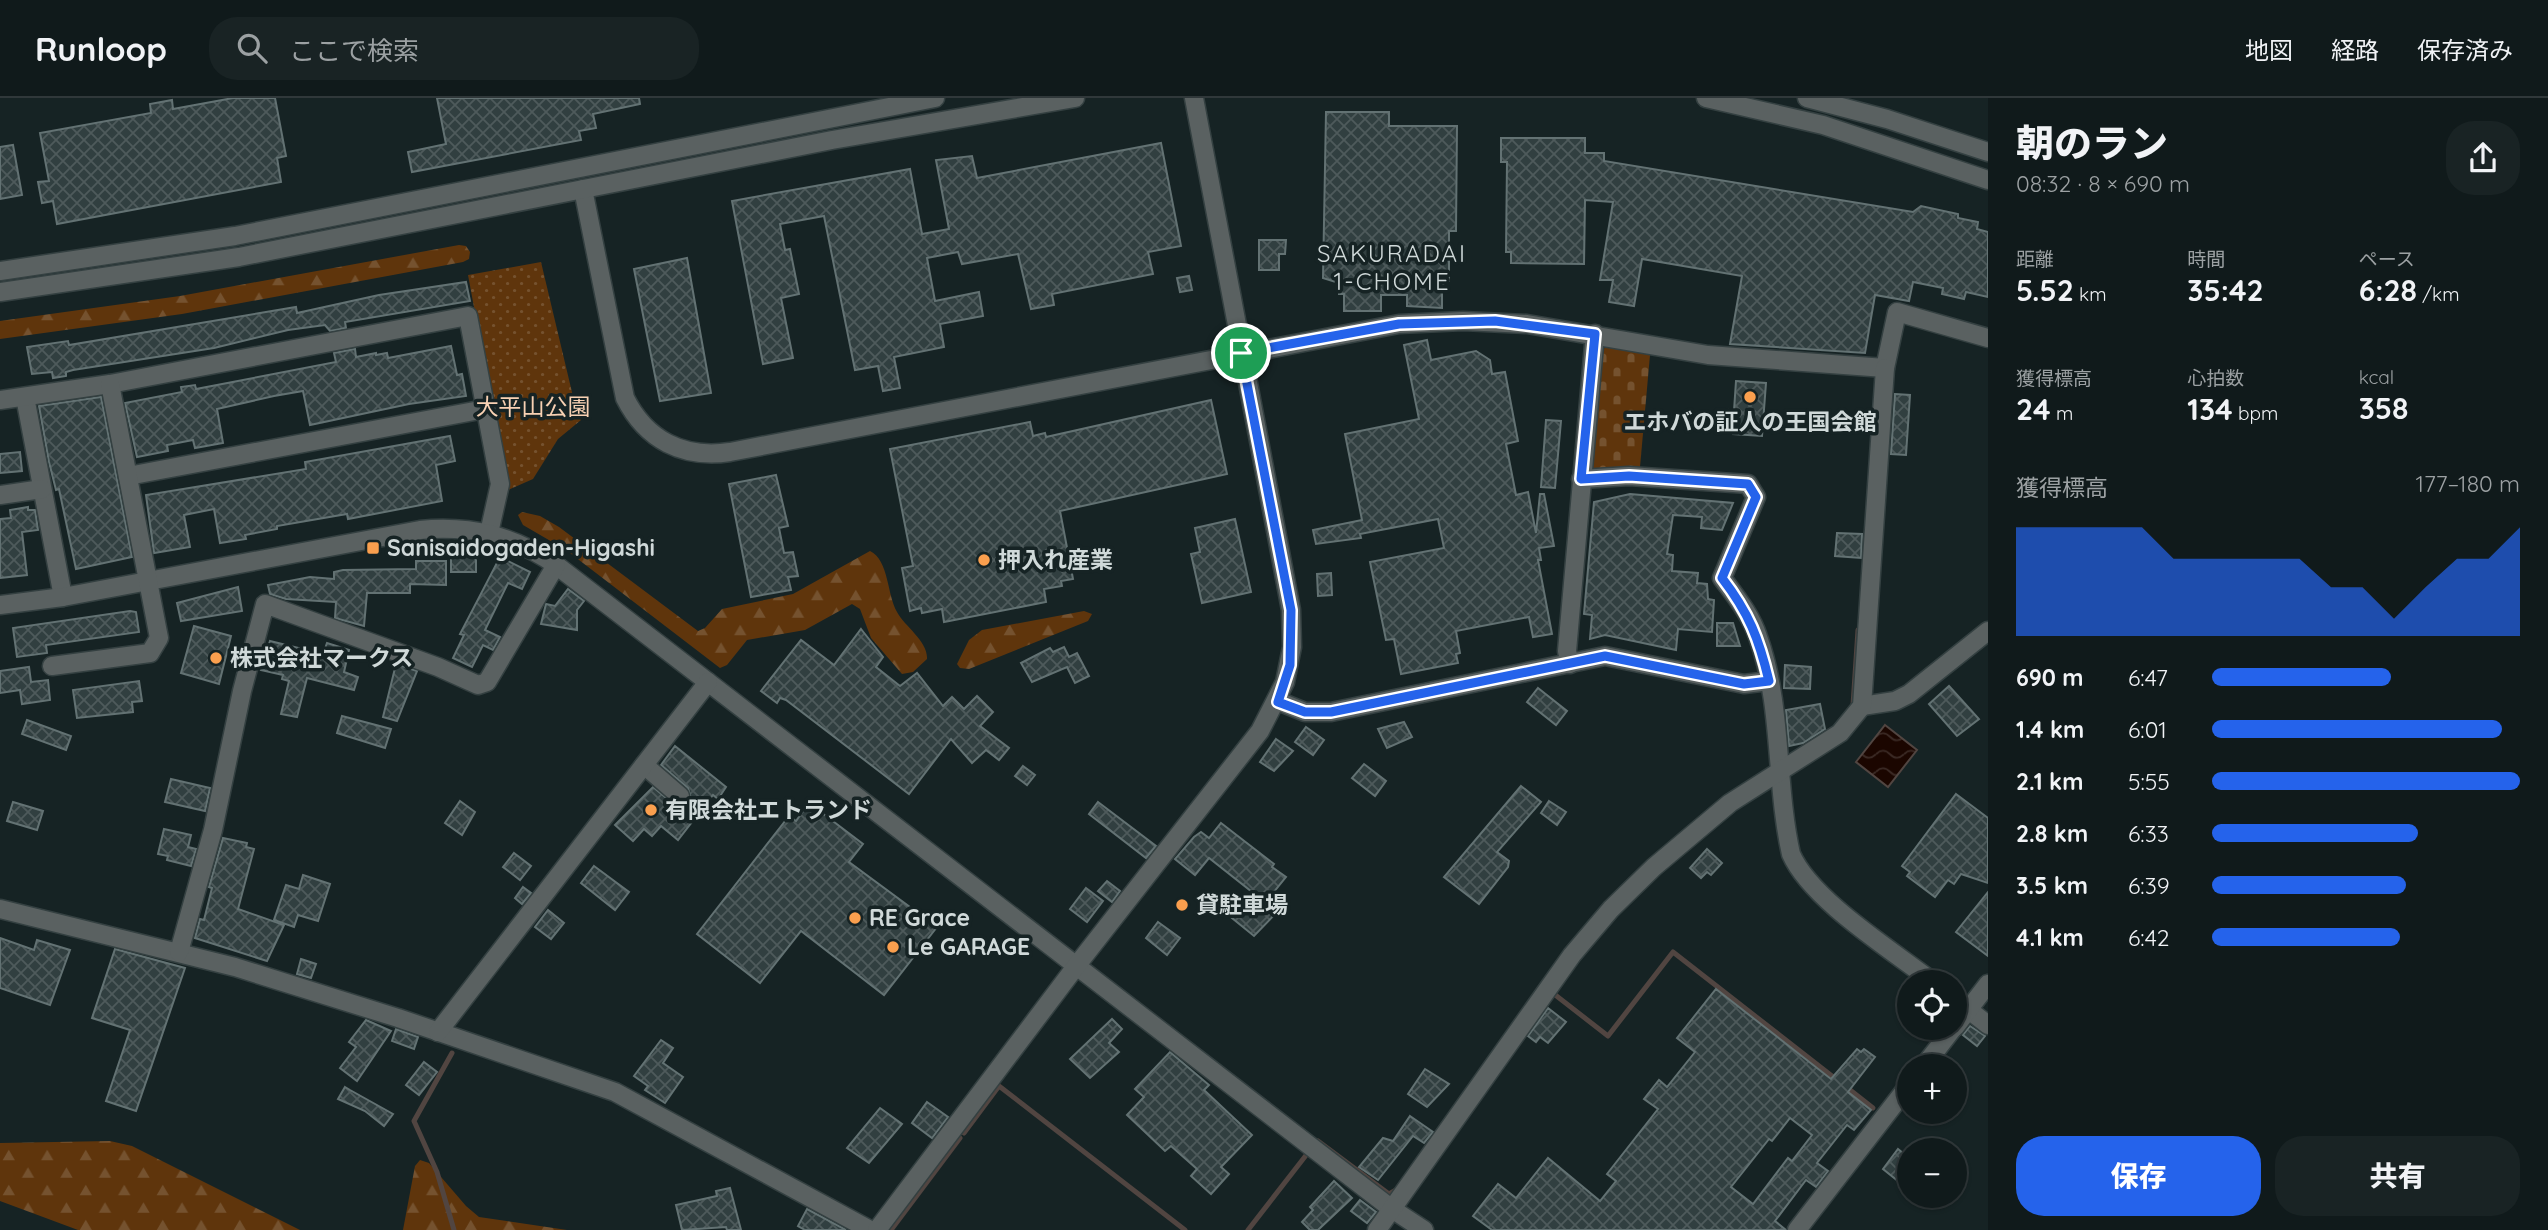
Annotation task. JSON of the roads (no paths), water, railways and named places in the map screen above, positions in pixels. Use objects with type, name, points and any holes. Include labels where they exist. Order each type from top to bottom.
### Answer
[{"type":"street","points":[[0,271],[235,236],[935,98]]},
{"type":"street","points":[[0,292],[239,257],[832,140],[1075,98]]},
{"type":"street","points":[[877,1230],[1077,965],[1261,731],[1278,702],[1290,665],[1291,610],[1194,98]]},
{"type":"street","points":[[1706,98],[1823,125],[1988,180]]},
{"type":"street","points":[[1807,98],[1887,119],[1988,152]]},
{"type":"street","points":[[583,190],[625,398],[642,425],[667,444],[682,451],[714,454],[730,452],[1368,328],[1431,322],[1516,323],[1716,356],[1885,368]]},
{"type":"street","points":[[1377,1230],[1591,932],[1647,874],[1730,803],[1840,733],[1862,706],[1885,368],[1897,312],[1988,338]]},
{"type":"street","points":[[0,400],[110,384],[468,316],[500,484],[489,533]]},
{"type":"street","points":[[1570,664],[1567,651],[1595,334]]},
{"type":"street","points":[[63,670],[150,653],[159,638],[110,384]]},
{"type":"street","points":[[24,397],[63,597]]},
{"type":"street","points":[[128,476],[485,409]]},
{"type":"street","points":[[1581,479],[1629,476],[1748,484],[1756,497],[1722,578],[1744,607],[1758,637],[1769,681],[1791,854],[1806,881],[1918,970]]},
{"type":"street","points":[[0,495],[42,489]]},
{"type":"street","points":[[0,605],[63,597],[420,530],[456,528],[489,533],[526,546],[556,565],[1392,1209],[1424,1230]]},
{"type":"street","points":[[179,952],[213,830],[242,691],[265,604],[438,667],[478,685],[487,682],[556,565]]},
{"type":"street","points":[[1862,706],[1895,701],[1909,695],[1988,631]]},
{"type":"street","points":[[1278,702],[1305,712],[1331,712],[1605,656],[1744,684],[1769,681]]},
{"type":"street","points":[[438,1032],[708,682]]},
{"type":"street","points":[[644,765],[680,796]]},
{"type":"street","points":[[0,909],[179,952],[438,1032],[615,1092],[870,1230]]},
{"type":"street","points":[[1967,1000],[1988,984]]},
{"type":"street","points":[[1967,1009],[1988,1025]]},
{"type":"street","points":[[1933,1054],[1944,1040]]},
{"type":"street","points":[[1797,1230],[1897,1101]]},
{"type":"water","points":[[1885,725],[1917,750],[1888,787],[1856,762]]},
{"type":"waterway","points":[[1853,705],[1858,630]]},
{"type":"waterway","points":[[1554,994],[1608,1036],[1673,952],[1837,1080]]},
{"type":"waterway","points":[[452,1053],[414,1121],[437,1172],[454,1230]]},
{"type":"waterway","points":[[964,1133],[999,1086],[1185,1230]]},
{"type":"waterway","points":[[1845,1086],[1873,1108]]},
{"type":"waterway","points":[[891,1230],[960,1138]]},
{"type":"waterway","points":[[1318,1141],[1389,1194],[1396,1190]]},
{"type":"waterway","points":[[1248,1230],[1307,1154]]},
{"type":"place","name":"エホバの証人の王国会館","points":[[1750,397]]},
{"type":"place","name":"Sanisaidogaden-Higashi","points":[[373,548]]},
{"type":"place","name":"押入れ産業","points":[[984,560]]},
{"type":"place","name":"株式会社マークス","points":[[216,658]]},
{"type":"place","name":"有限会社エトランド","points":[[651,810]]},
{"type":"place","name":"貸駐車場","points":[[1182,905]]},
{"type":"place","name":"RE Grace","points":[[855,918]]},
{"type":"place","name":"Le GARAGE","points":[[893,947]]},
{"type":"district","name":"SAKURADAI 1-CHOME","points":[[1392,268]]},
{"type":"park label","name":"大平山公園","points":[[533,407]]}]
